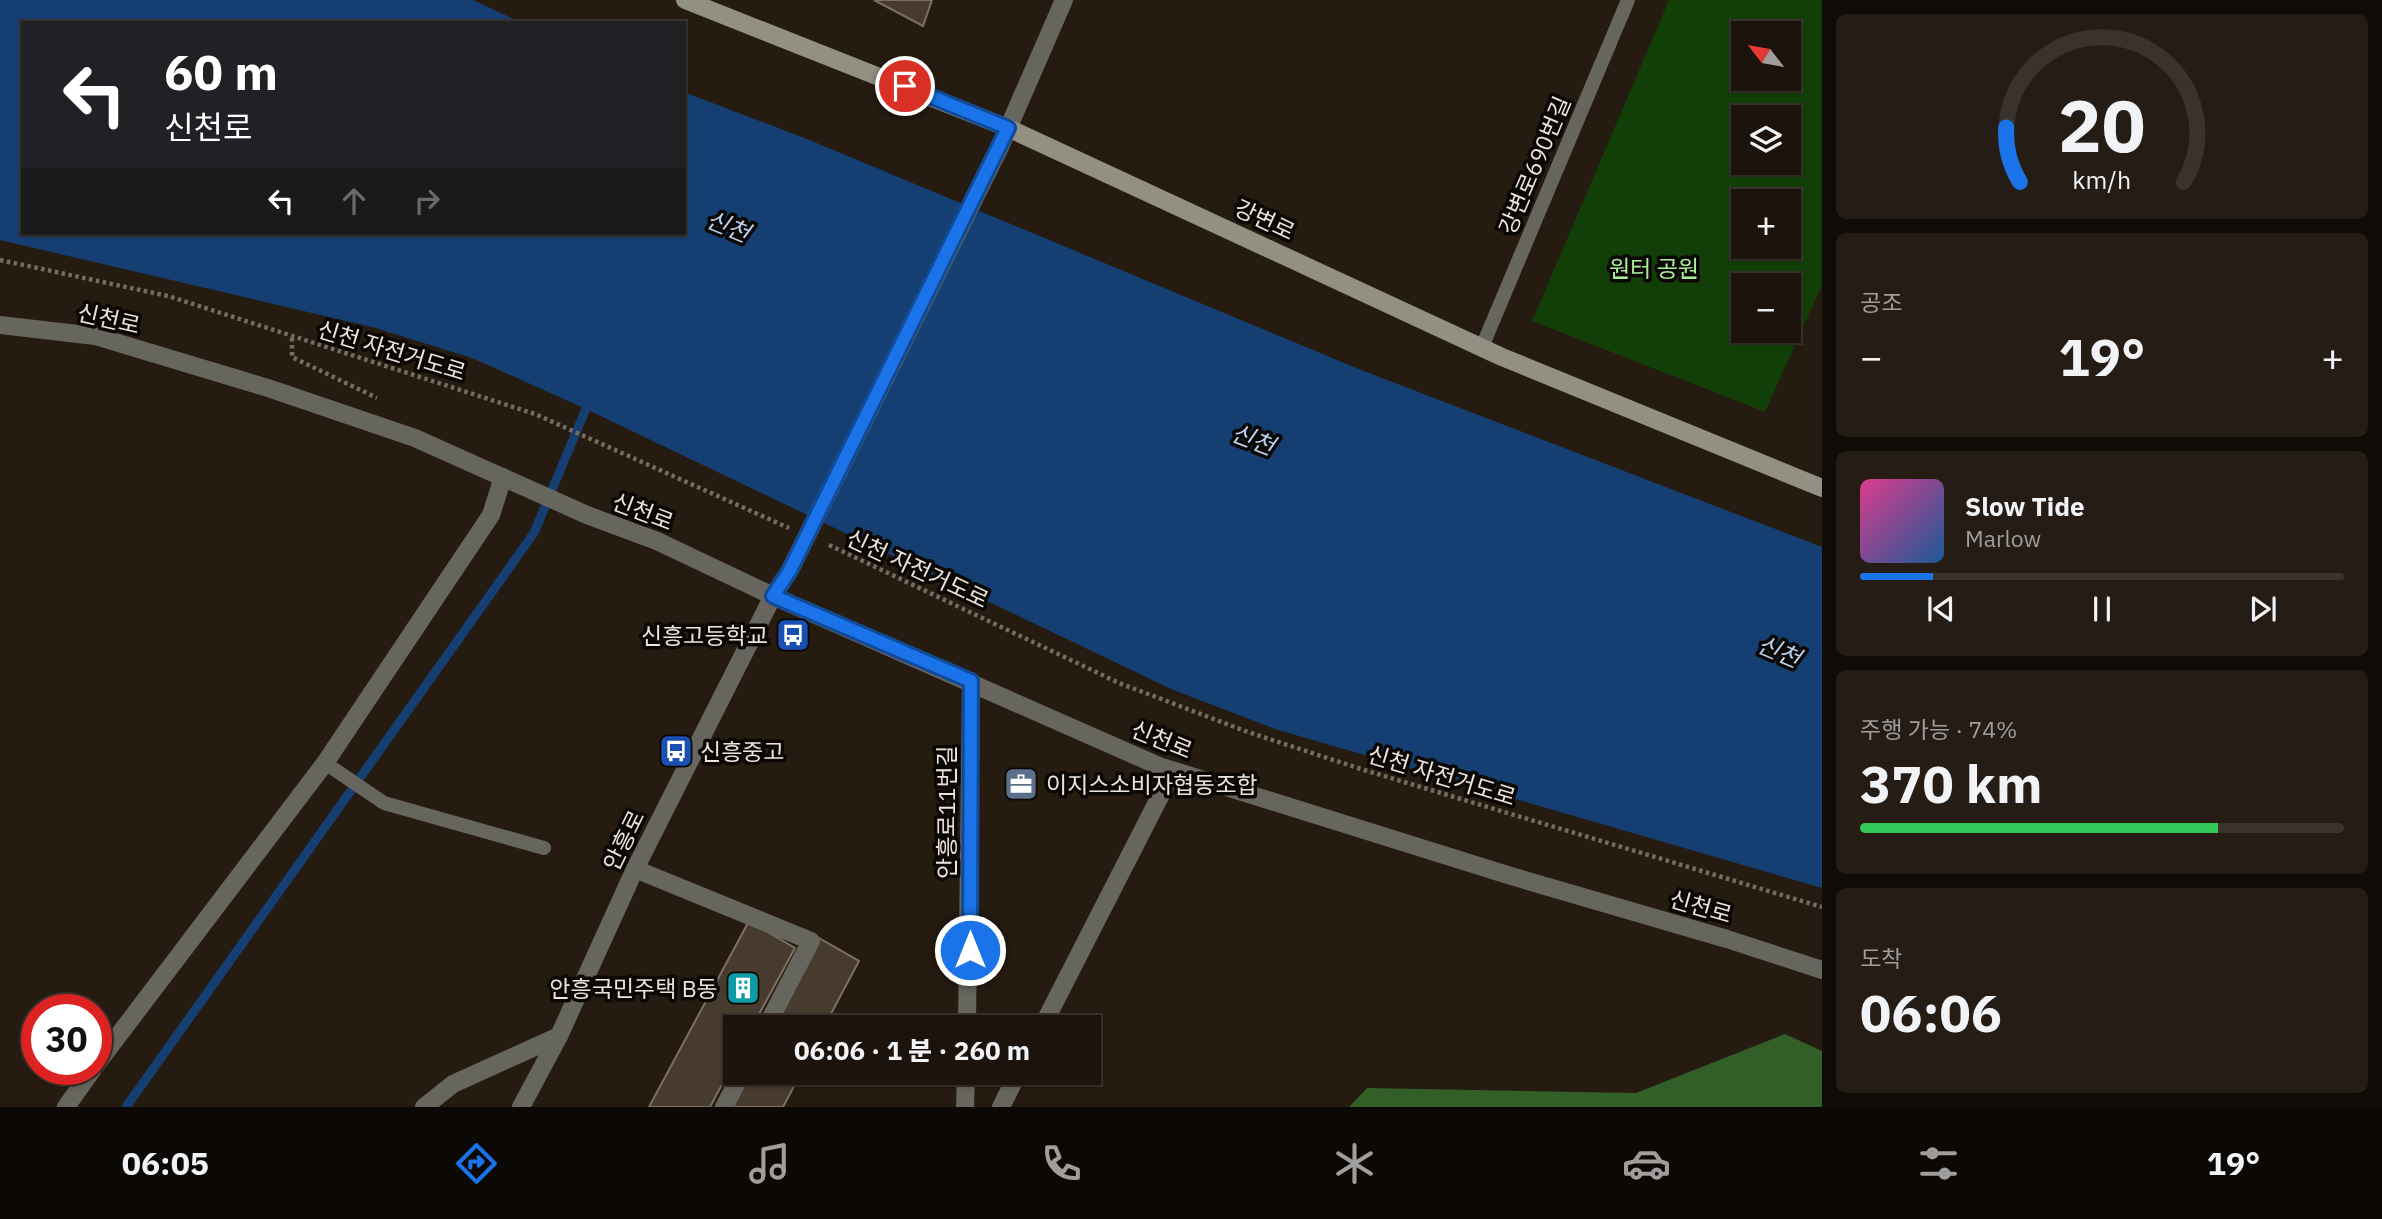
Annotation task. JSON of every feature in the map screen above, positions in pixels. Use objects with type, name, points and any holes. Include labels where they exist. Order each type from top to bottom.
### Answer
[{"type":"main road","name":"강변로","points":[[685,0],[1008,128],[1482,347],[1822,488]]},
{"type":"street","points":[[1008,128],[1064,0]]},
{"type":"street","name":"안흥로","points":[[522,1107],[559,1035],[635,869],[773,596],[790,570],[1008,128]]},
{"type":"street","name":"신천로","points":[[0,326],[95,336],[254,384],[415,438],[587,515],[657,541],[773,596],[1173,771],[1822,970]]},
{"type":"street","points":[[112,1045],[325,763],[491,514],[503,477]]},
{"type":"street","name":"안흥로11번길","points":[[967,1015],[971,681]]},
{"type":"street","points":[[1048,1015],[1173,771]]},
{"type":"street","points":[[635,869],[811,941],[772,1015]]},
{"type":"street","points":[[424,1107],[453,1084],[559,1035]]},
{"type":"street","points":[[66,1107],[82,1085]]},
{"type":"street","points":[[724,1107],[736,1085]]},
{"type":"street","points":[[965,1107],[966,1085]]},
{"type":"street","points":[[1001,1107],[1012,1085]]},
{"type":"lane","name":"강변로690번길","points":[[1482,347],[1628,0]]},
{"type":"lane","points":[[325,763],[384,803],[544,848]]},
{"type":"path","name":"신천 자전거도로","points":[[0,260],[168,296],[535,414],[793,529]]},
{"type":"path","points":[[292,338],[292,357],[387,403]]},
{"type":"path","name":"신천 자전거도로","points":[[818,541],[1119,683],[1248,732],[1403,782],[1822,907]]},
{"type":"green space","name":"원터 공원","points":[[1669,0],[1822,0],[1822,285],[1801,332],[1801,273],[1731,273],[1731,343],[1796,343],[1765,412],[1532,321]]},
{"type":"green space","points":[[1785,1034],[1822,1051],[1822,1107],[1349,1107],[1367,1088],[1636,1093]]},
{"type":"water","name":"신천","points":[[0,0],[473,0],[518,21],[21,21],[21,235],[686,235],[686,93],[812,141],[1361,370],[1822,547],[1822,888],[1275,729],[1171,689],[586,409],[472,358],[372,327],[0,240]]},
{"type":"building","points":[[874,0],[932,0],[923,26]]},
{"type":"building","name":"안흥국민주택 B동","points":[[749,921],[795,948],[759,1015],[723,1015],[723,1083],[710,1107],[649,1107]]},
{"type":"building","points":[[819,938],[859,961],[830,1015],[779,1015]]},
{"type":"building","points":[[744,1085],[795,1085],[783,1107],[733,1107]]},
{"type":"waterway","points":[[126,1107],[534,533],[590,399]]},
{"type":"place","name":"신흥고등학교","points":[[793,635]]},
{"type":"place","name":"신흥중고","points":[[676,751]]},
{"type":"place","name":"이지스소비자협동조합","points":[[1021,784]]},
{"type":"place","name":"안흥국민주택 B동","points":[[743,988]]},
{"type":"route","points":[[905,86],[1008,128],[790,570],[773,596],[971,681],[970,950]]}]
